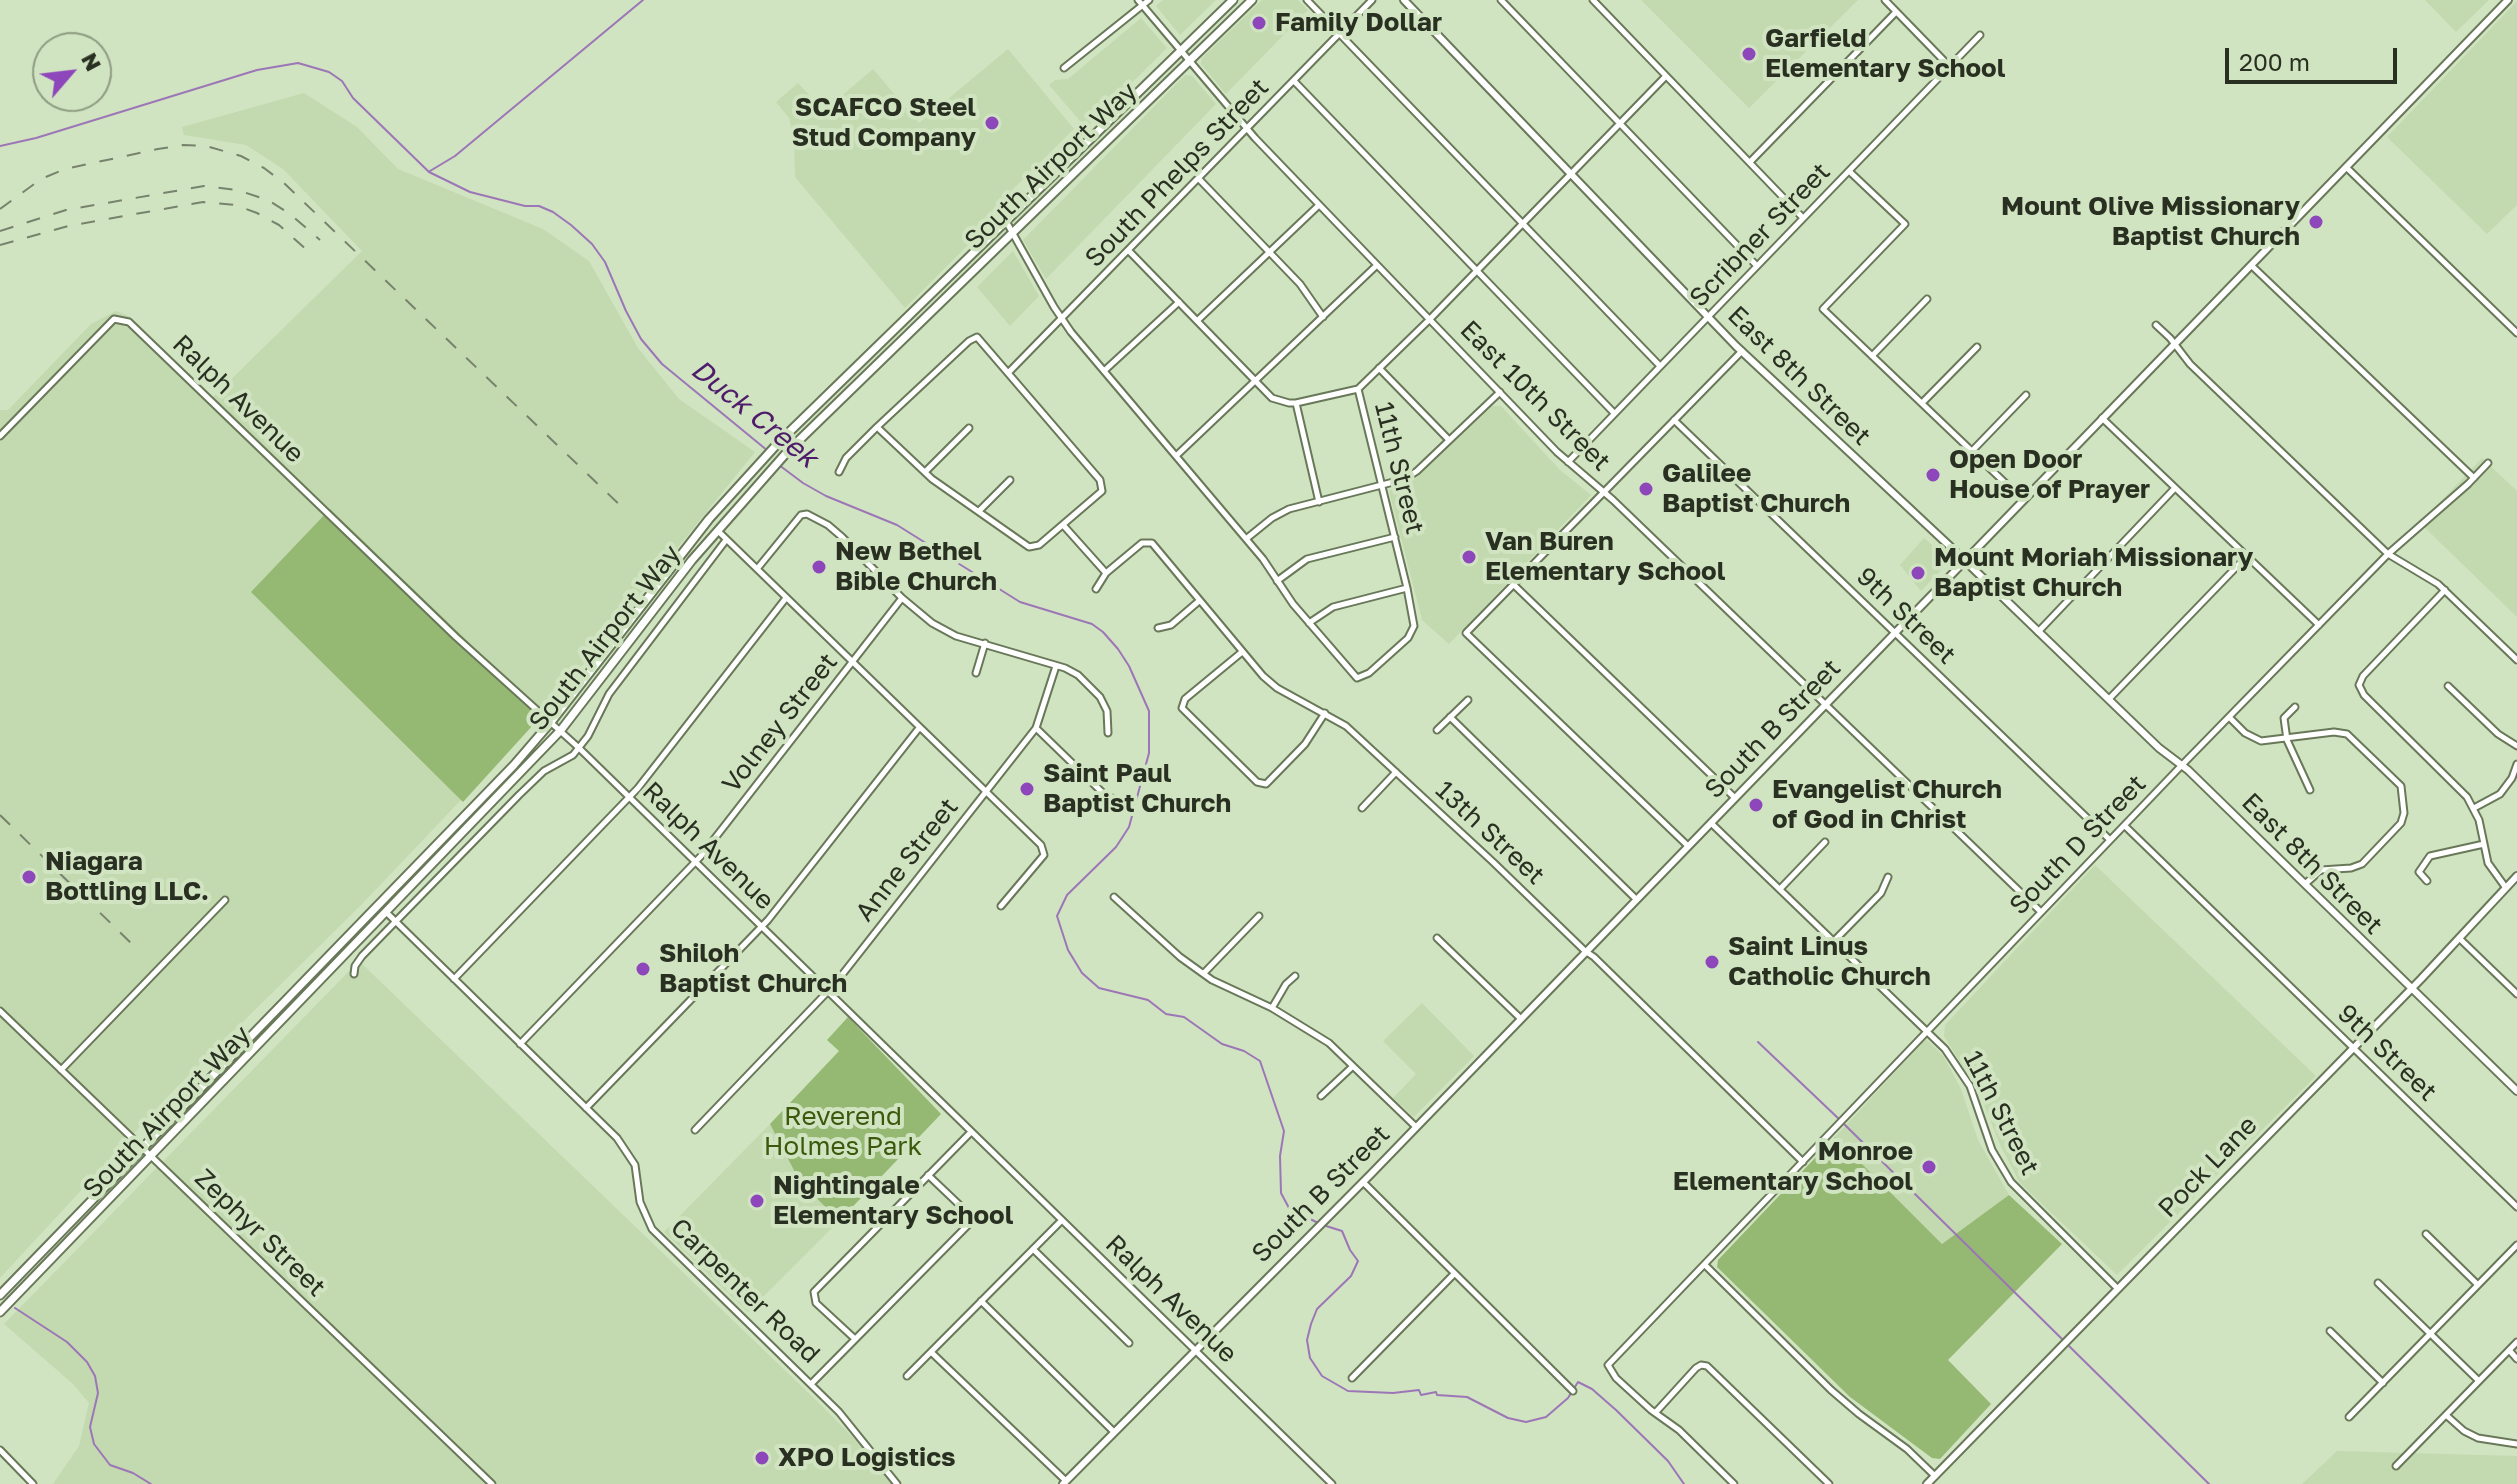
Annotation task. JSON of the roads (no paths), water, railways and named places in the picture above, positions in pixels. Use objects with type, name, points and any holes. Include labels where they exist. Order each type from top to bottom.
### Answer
[{"type":"main road","name":"South Airport Way","points":[[0,1295],[480,801],[551,722],[702,527],[777,445],[1233,0]]},
{"type":"main road","name":"South Airport Way","points":[[0,1312],[561,730],[718,530],[786,453],[1252,0]]},
{"type":"street","points":[[1064,68],[1141,3],[1149,0]]},
{"type":"street","points":[[1307,0],[1660,366]]},
{"type":"street","name":"South Phelps Street","points":[[1009,372],[1372,0]]},
{"type":"street","name":"East 8th Street","points":[[1404,0],[1742,351],[2166,755],[2183,766],[2517,1091]]},
{"type":"street","points":[[1501,0],[1757,266]]},
{"type":"street","points":[[1593,0],[1803,218]]},
{"type":"street","points":[[1885,0],[1950,67]]},
{"type":"street","name":"South B Street","points":[[1065,1483],[2508,0]]},
{"type":"street","name":"East 10th Street","points":[[1141,3],[1247,128],[1568,462],[1605,493],[2041,912]]},
{"type":"street","points":[[1750,162],[1896,12]]},
{"type":"street","name":"Scribner Street","points":[[1568,462],[1980,35]]},
{"type":"street","points":[[1358,389],[1666,76]]},
{"type":"street","points":[[1294,81],[1614,413]]},
{"type":"street","points":[[2346,167],[2517,333]]},
{"type":"street","points":[[1849,171],[1905,224],[1823,309],[2023,500]]},
{"type":"street","points":[[1199,179],[1300,284],[1323,317]]},
{"type":"street","points":[[1197,321],[1319,205]]},
{"type":"street","points":[[1007,223],[1062,319],[1246,539],[1309,623],[1333,607],[1407,588]]},
{"type":"street","points":[[1129,251],[1256,382],[1277,400],[1296,403],[1319,502]]},
{"type":"street","points":[[1176,456],[1377,265]]},
{"type":"street","points":[[2252,266],[2474,478]]},
{"type":"street","points":[[1872,356],[1927,299]]},
{"type":"street","points":[[1104,371],[1179,302]]},
{"type":"street","name":"Ralph Avenue","points":[[0,436],[114,319],[126,320],[456,637],[561,730],[1332,1484]]},
{"type":"street","points":[[2156,325],[2190,364],[2388,554],[2445,590],[2517,660]]},
{"type":"street","points":[[839,472],[846,458],[877,427],[977,337],[1100,480],[1102,491],[1064,526],[1032,547],[925,472],[877,427]]},
{"type":"street","points":[[1922,403],[1977,347]]},
{"type":"street","points":[[1688,846],[1466,633],[1742,351]]},
{"type":"street","points":[[1379,368],[1449,440]]},
{"type":"street","name":"11th Street","points":[[1296,403],[1358,389],[1414,619],[1411,635],[1369,673],[1357,678],[1309,623]]},
{"type":"street","points":[[1246,539],[1281,512],[1382,486],[1414,474],[1500,392]]},
{"type":"street","points":[[1972,451],[2026,395]]},
{"type":"street","points":[[2102,418],[2319,625]]},
{"type":"street","name":"9th Street","points":[[1674,420],[2110,840]]},
{"type":"street","points":[[925,472],[969,428]]},
{"type":"street","name":"South D Street","points":[[1655,1413],[1616,1378],[1608,1365],[1927,1029],[2388,554],[2488,463]]},
{"type":"street","points":[[980,510],[1010,480]]},
{"type":"street","points":[[2038,632],[2175,488]]},
{"type":"street","points":[[757,570],[801,515],[807,514],[828,525],[919,614],[944,630],[1078,675],[1100,697],[1107,711],[1108,733]]},
{"type":"street","points":[[1064,526],[1106,573],[1096,589]]},
{"type":"street","points":[[718,530],[1044,850],[1044,855],[1001,906]]},
{"type":"street","points":[[1277,581],[1307,559],[1395,537]]},
{"type":"street","points":[[354,974],[362,956],[537,776],[567,759],[579,748],[609,694],[726,540]]},
{"type":"street","name":"13th Street","points":[[1106,573],[1142,543],[1148,542],[1277,688],[1346,726],[1594,957],[1803,1162]]},
{"type":"street","points":[[2109,699],[2246,557]]},
{"type":"street","points":[[1514,585],[1734,797]]},
{"type":"street","points":[[2445,590],[2363,676],[2359,685],[2364,695],[2460,788],[2474,808],[2493,873],[2506,888]]},
{"type":"street","points":[[454,979],[630,797],[786,598]]},
{"type":"street","name":"Volney Street","points":[[520,1044],[696,862],[902,598]]},
{"type":"street","points":[[1158,628],[1171,625],[1199,601]]},
{"type":"street","points":[[976,673],[985,643]]},
{"type":"street","points":[[1242,652],[1185,699],[1182,708],[1257,782],[1269,781],[1305,744],[1325,713]]},
{"type":"street","name":"Anne Street","points":[[695,1130],[828,991],[1036,728],[1056,666]]},
{"type":"street","points":[[2448,686],[2498,734],[2517,746]]},
{"type":"street","points":[[1437,730],[1468,700]]},
{"type":"street","points":[[2295,707],[2284,718],[2287,740],[2310,790]]},
{"type":"street","points":[[1450,717],[1636,899]]},
{"type":"street","points":[[2229,717],[2245,733],[2259,741],[2334,732],[2347,734],[2398,781],[2403,793],[2401,823],[2362,864],[2321,870],[2305,884]]},
{"type":"street","points":[[586,1108],[762,926],[919,728]]},
{"type":"street","points":[[1036,728],[1106,796],[1117,800]]},
{"type":"street","points":[[2474,808],[2500,794],[2512,778],[2517,764]]},
{"type":"street","points":[[1362,808],[1396,772]]},
{"type":"street","name":"11th Street","points":[[1711,822],[1945,1049],[1965,1076],[1992,1150],[2011,1182],[2118,1289]]},
{"type":"street","name":"9th Street","points":[[2125,826],[2517,1207]]},
{"type":"street","points":[[1780,889],[1825,842]]},
{"type":"street","points":[[2427,881],[2419,872],[2430,856],[2484,844]]},
{"type":"street","name":"Pock Lane","points":[[1927,1484],[2411,989],[2517,876]]},
{"type":"street","points":[[1834,941],[1881,893],[1888,877]]},
{"type":"street","points":[[1114,897],[1180,957],[1225,987],[1272,1008],[1329,1043],[1415,1126]]},
{"type":"street","points":[[61,1070],[225,900]]},
{"type":"street","name":"Carpenter Road","points":[[386,912],[617,1138],[632,1159],[640,1202],[652,1229],[839,1412],[897,1484]]},
{"type":"street","points":[[1204,973],[1259,916]]},
{"type":"street","points":[[1437,938],[1520,1018]]},
{"type":"street","points":[[2459,938],[2517,994]]},
{"type":"street","points":[[1272,1008],[1286,984],[1295,976]]},
{"type":"street","name":"Zephyr Street","points":[[0,1011],[492,1484]]},
{"type":"street","points":[[1321,1096],[1352,1067]]},
{"type":"street","points":[[855,1339],[816,1303],[814,1292],[971,1132]]},
{"type":"street","points":[[811,1384],[970,1223],[966,1210],[928,1175]]},
{"type":"street","points":[[1362,1181],[1573,1391]]},
{"type":"street","points":[[907,1376],[1062,1220]]},
{"type":"street","points":[[2426,1234],[2478,1285]]},
{"type":"street","points":[[2349,1417],[2517,1245]]},
{"type":"street","points":[[1033,1249],[1129,1343]]},
{"type":"street","points":[[1705,1265],[1831,1390],[1907,1449],[1935,1476]]},
{"type":"street","points":[[1352,1378],[1454,1274]]},
{"type":"street","points":[[2378,1283],[2479,1381]]},
{"type":"street","points":[[981,1301],[1114,1432]]},
{"type":"street","points":[[2330,1331],[2383,1383]]},
{"type":"street","points":[[2396,1466],[2517,1342]]},
{"type":"street","points":[[2509,1350],[2517,1359]]},
{"type":"street","points":[[931,1352],[1065,1483]]},
{"type":"street","points":[[1734,1484],[1679,1430],[1655,1413],[1701,1365],[1707,1366],[1829,1484]]},
{"type":"street","points":[[2446,1415],[2464,1431],[2478,1438],[2517,1444]]},
{"type":"street","points":[[0,1450],[33,1484]]},
{"type":"waterway","points":[[430,171],[455,156],[643,0]]},
{"type":"waterway","points":[[0,146],[36,138],[257,70],[298,63],[329,72],[342,81],[353,98],[429,172],[470,192],[525,206],[539,206],[571,225],[592,244],[605,262],[641,339],[662,364],[768,451]]},
{"type":"waterway","name":"Duck Creek","points":[[779,465],[826,496],[897,525],[1020,602],[1092,624],[1118,649],[1149,711],[1149,753],[1129,827],[1116,847],[1067,895],[1057,916],[1068,950],[1082,973],[1099,988],[1148,1000],[1166,1014],[1184,1017],[1222,1044],[1244,1051],[1260,1061],[1284,1131],[1280,1156],[1281,1193],[1289,1208],[1318,1223]]},
{"type":"waterway","points":[[1758,1042],[1840,1120]]},
{"type":"waterway","points":[[1844,1124],[2062,1339]]},
{"type":"waterway","name":"Duck Creek","points":[[1323,1225],[1342,1231],[1358,1261],[1351,1276],[1317,1309],[1311,1324],[1307,1340],[1310,1358],[1322,1376],[1348,1391],[1393,1393],[1419,1390],[1421,1395],[1436,1392],[1437,1395],[1467,1397],[1508,1418],[1526,1422],[1546,1417],[1568,1398],[1578,1382],[1592,1389],[1616,1410],[1668,1461],[1684,1484]]},
{"type":"waterway","points":[[15,1308],[67,1342],[87,1362],[95,1376],[98,1393],[90,1427],[94,1444],[110,1465],[133,1473],[151,1484]]},
{"type":"waterway","points":[[2069,1346],[2209,1484]]},
{"type":"railway","points":[[0,209],[41,179],[65,169],[183,145],[206,146],[241,156],[285,184],[625,510]]},
{"type":"railway","points":[[0,231],[66,210],[204,186],[237,190],[268,200],[320,240]]},
{"type":"railway","points":[[0,245],[68,226],[203,202],[235,205],[257,213],[279,225],[309,252]]},
{"type":"railway","points":[[0,815],[132,944]]},
{"type":"place","name":"Family Dollar","points":[[1259,23]]},
{"type":"place","name":"Garfield Elementary School","points":[[1749,54]]},
{"type":"place","name":"SCAFCO Steel Stud Company","points":[[992,123]]},
{"type":"place","name":"Mount Olive Missionary Baptist Church","points":[[2316,222]]},
{"type":"place","name":"Open Door House of Prayer","points":[[1933,475]]},
{"type":"place","name":"Galilee Baptist Church","points":[[1646,489]]},
{"type":"place","name":"Van Buren Elementary School","points":[[1469,557]]},
{"type":"place","name":"New Bethel Bible Church","points":[[819,567]]},
{"type":"place","name":"Mount Moriah Missionary Baptist Church","points":[[1918,573]]},
{"type":"place","name":"Saint Paul Baptist Church","points":[[1027,789]]},
{"type":"place","name":"Evangelist Church of God in Christ","points":[[1756,805]]},
{"type":"place","name":"Niagara Bottling LLC.","points":[[29,877]]},
{"type":"place","name":"Saint Linus Catholic Church","points":[[1712,962]]},
{"type":"place","name":"Shiloh Baptist Church","points":[[643,969]]},
{"type":"place","name":"Monroe Elementary School","points":[[1929,1167]]},
{"type":"place","name":"Nightingale Elementary School","points":[[757,1201]]},
{"type":"place","name":"XPO Logistics","points":[[762,1458]]},
{"type":"park label","name":"Reverend Holmes Park","points":[[843,1132]]}]
